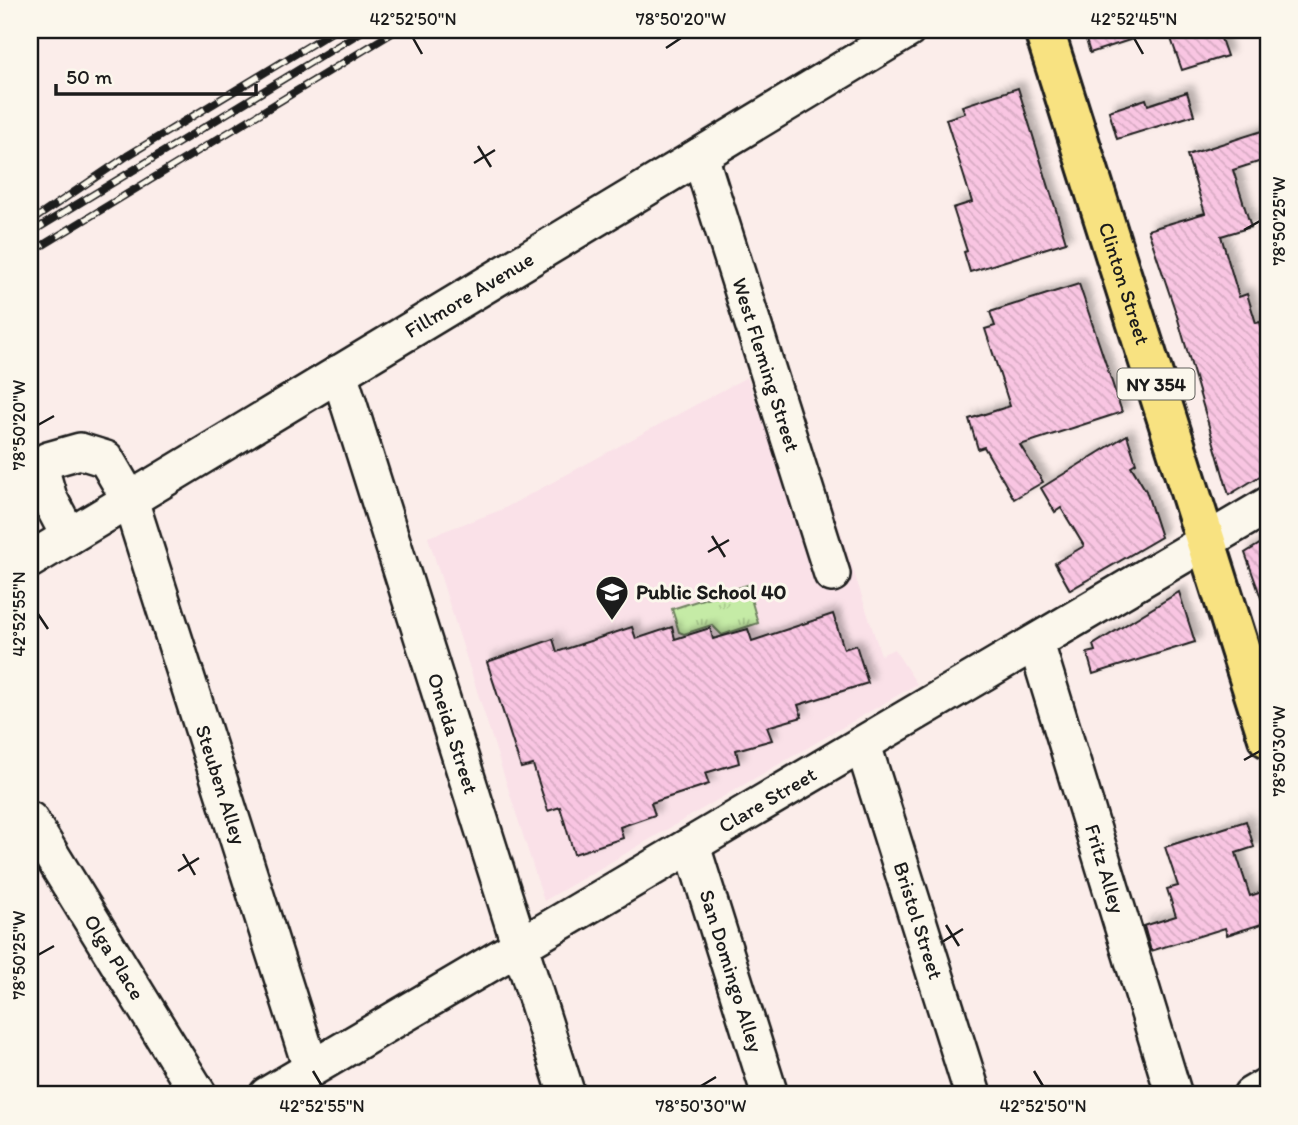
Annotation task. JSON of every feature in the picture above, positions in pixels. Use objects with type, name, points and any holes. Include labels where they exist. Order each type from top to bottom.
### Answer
[{"type":"main road","name":"Clinton Street","points":[[1044,30],[1268,738]]},
{"type":"street","name":"Fillmore Avenue","points":[[30,560],[908,30]]},
{"type":"street","name":"West Fleming Street","points":[[700,156],[832,574]]},
{"type":"street","name":"Oneida Street","points":[[339,373],[567,1095]]},
{"type":"street","name":"Steuben Alley","points":[[42,454],[80,451],[106,460],[130,500],[311,1068]]},
{"type":"street","points":[[42,454],[48,460],[42,474],[50,498],[69,536]]},
{"type":"street","name":"Clare Street","points":[[267,1095],[1268,505]]},
{"type":"street","name":"Fritz Alley","points":[[1036,643],[1174,1095]]},
{"type":"street","name":"Bristol Street","points":[[863,745],[973,1095]]},
{"type":"street","name":"Olga Place","points":[[30,820],[199,1095]]},
{"type":"street","name":"San Domingo Alley","points":[[692,846],[770,1095]]},
{"type":"street","points":[[1251,1095],[1268,1085]]},
{"type":"shaded area","points":[[747,377],[796,514],[831,502],[881,655],[894,649],[917,684],[544,901],[428,537],[501,510]]},
{"type":"green space","points":[[747,585],[758,623],[722,635],[712,625],[684,634],[679,632],[672,609]]},
{"type":"building","points":[[1083,30],[1147,30],[1148,34],[1090,53]]},
{"type":"building","points":[[1168,30],[1218,30],[1227,56],[1182,70]]},
{"type":"building","points":[[1018,88],[1066,242],[970,272],[964,252],[967,251],[953,208],[972,202],[946,119],[965,113],[962,106]]},
{"type":"building","points":[[1187,92],[1194,115],[1117,139],[1109,111],[1146,99],[1148,105]]},
{"type":"building","points":[[1268,129],[1268,159],[1233,170],[1251,227],[1221,236],[1239,297],[1247,294],[1256,323],[1260,322],[1268,346],[1268,471],[1229,495],[1177,316],[1148,230],[1205,213],[1187,155]]},
{"type":"building","points":[[1079,284],[1122,412],[1020,445],[1043,482],[1014,499],[984,447],[978,449],[969,419],[1010,406],[985,329],[995,326],[990,312]]},
{"type":"building","points":[[1127,435],[1136,463],[1131,466],[1146,491],[1161,537],[1070,590],[1055,563],[1084,546],[1061,508],[1055,512],[1041,488]]},
{"type":"building","points":[[1268,539],[1268,608],[1265,609],[1245,553]]},
{"type":"building","points":[[1179,592],[1195,642],[1093,674],[1087,653],[1095,651],[1093,645]]},
{"type":"building","points":[[833,614],[844,649],[856,645],[868,683],[798,705],[802,717],[767,727],[772,740],[736,750],[739,763],[705,773],[709,784],[651,803],[655,815],[620,827],[623,838],[574,854],[560,807],[548,811],[533,765],[521,768],[487,662],[553,639],[557,652],[632,627],[636,639],[672,627],[675,639],[710,628],[713,639],[748,629],[752,641]]},
{"type":"building","points":[[1246,821],[1254,847],[1236,853],[1250,896],[1268,890],[1268,922],[1227,935],[1225,928],[1151,951],[1144,926],[1176,916],[1167,889],[1178,886],[1165,847]]},
{"type":"railway","points":[[30,222],[127,156],[335,30]]},
{"type":"railway","points":[[30,233],[364,30]]},
{"type":"railway","points":[[30,253],[397,30]]},
{"type":"place","name":"Public School 40","points":[[612,622]]}]
